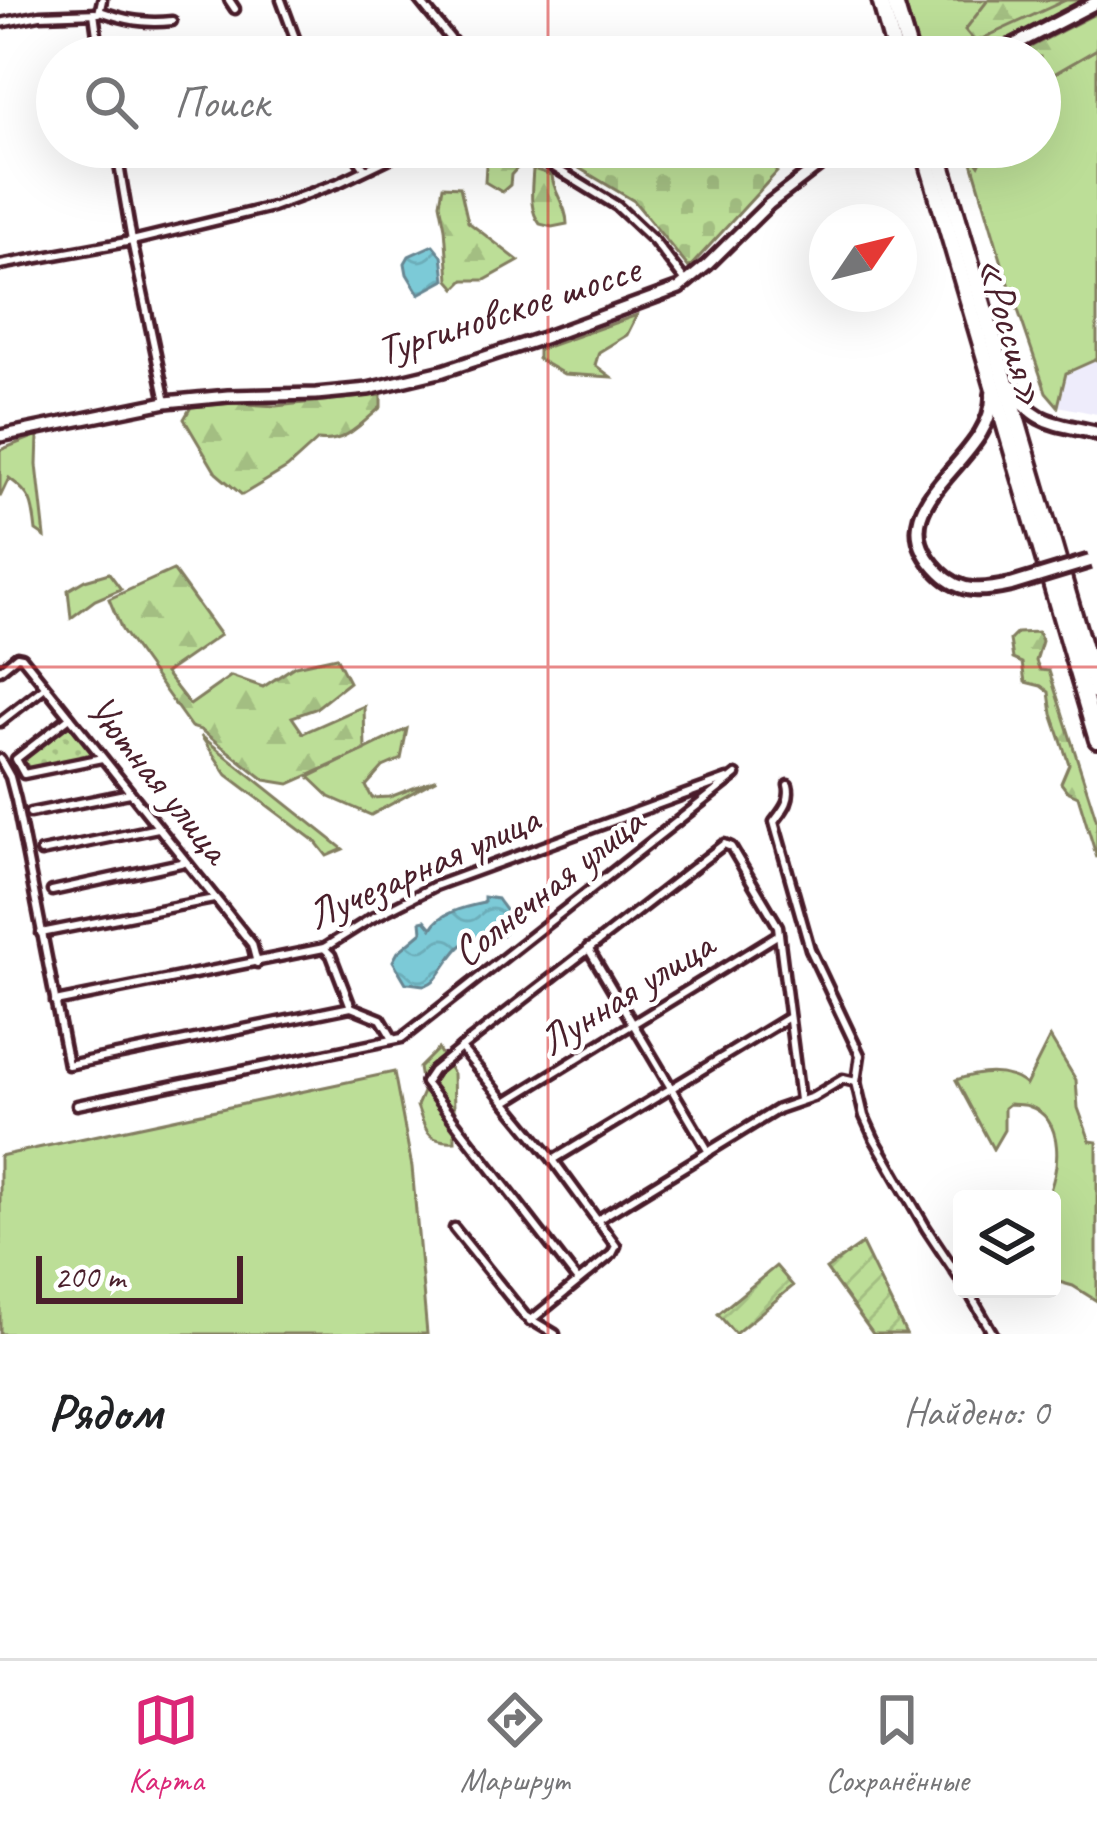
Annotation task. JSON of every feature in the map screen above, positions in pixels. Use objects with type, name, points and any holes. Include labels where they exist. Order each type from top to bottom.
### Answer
[{"type":"highway","points":[[880,0],[892,36]]},
{"type":"highway","points":[[894,0],[896,36]]},
{"type":"highway","name":"«Россия»","points":[[930,168],[1097,693]]},
{"type":"highway","name":"«Россия»","points":[[943,168],[1097,740]]},
{"type":"main road","points":[[1031,36],[1097,2]]},
{"type":"main road","name":"Тургиновское шоссе","points":[[0,436],[166,402],[334,393],[410,380],[671,292],[815,168]]},
{"type":"main road","points":[[996,370],[1039,418],[1097,433]]},
{"type":"main road","points":[[996,370],[986,427],[922,509],[920,537],[928,560],[950,582],[976,591],[1094,560]]},
{"type":"street","points":[[99,36],[101,0]]},
{"type":"street","points":[[229,0],[235,9]]},
{"type":"street","points":[[281,0],[294,36]]},
{"type":"street","points":[[419,0],[448,36]]},
{"type":"street","points":[[0,23],[97,12],[148,23],[172,21]]},
{"type":"street","points":[[120,168],[166,402]]},
{"type":"street","points":[[555,168],[617,206],[654,241],[687,283]]},
{"type":"street","points":[[0,265],[132,241],[272,207],[364,169]]},
{"type":"street","name":"Уютная улица","points":[[0,670],[20,656],[252,944],[257,963]]},
{"type":"street","points":[[0,722],[45,686]]},
{"type":"street","points":[[70,717],[16,759],[24,774],[102,758]]},
{"type":"street","points":[[0,759],[16,800],[68,1065],[351,1007],[381,1019],[393,1041],[76,1106]]},
{"type":"street","name":"Лучезарная улица","points":[[55,1002],[324,948],[436,886],[736,776]]},
{"type":"street","name":"Солнечная улица","points":[[393,1041],[410,1033],[736,776]]},
{"type":"street","points":[[788,785],[786,805],[774,822],[810,949],[860,1055],[856,1082],[864,1116],[953,1269]]},
{"type":"street","points":[[30,813],[130,793]]},
{"type":"street","points":[[41,852],[158,828]]},
{"type":"street","points":[[578,1281],[425,1083],[461,1048],[728,844],[778,926],[800,1100]]},
{"type":"street","points":[[52,891],[185,862]]},
{"type":"street","points":[[41,933],[214,898]]},
{"type":"street","name":"Лунная улица","points":[[505,1103],[779,934]]},
{"type":"street","points":[[324,948],[351,1007]]},
{"type":"street","points":[[588,948],[709,1152]]},
{"type":"street","points":[[553,1160],[789,1017]]},
{"type":"street","points":[[461,1048],[614,1241],[616,1250],[530,1321]]},
{"type":"street","points":[[598,1220],[778,1109],[814,1097],[843,1079],[856,1082]]},
{"type":"street","points":[[454,1228],[530,1321],[555,1334]]},
{"type":"street","points":[[971,1298],[993,1334]]},
{"type":"shaded area","points":[[1097,359],[1097,414],[1058,406],[1066,373]]},
{"type":"green space","points":[[904,0],[1085,0],[1017,36],[915,36]]},
{"type":"green space","points":[[988,0],[1066,0],[988,36],[970,36],[965,30]]},
{"type":"green space","points":[[1097,13],[1097,49],[1061,70],[1061,36],[1052,36]]},
{"type":"green space","points":[[1097,49],[1097,359],[1066,373],[1058,406],[1046,392],[974,168],[1061,168],[1061,70]]},
{"type":"green space","points":[[486,168],[517,168],[502,192],[485,182]]},
{"type":"green space","points":[[579,168],[774,168],[777,172],[689,268],[634,201]]},
{"type":"green space","points":[[533,169],[552,175],[567,224],[552,227],[536,218]]},
{"type":"green space","points":[[443,186],[460,187],[468,222],[519,261],[485,280],[464,280],[456,288],[449,280],[440,203]]},
{"type":"green space","points":[[637,315],[627,335],[599,352],[595,365],[611,377],[564,374],[538,359],[538,350]]},
{"type":"green space","points":[[381,395],[381,407],[352,431],[336,439],[318,440],[287,468],[242,495],[216,473],[184,419],[191,407],[276,406]]},
{"type":"green space","points":[[38,435],[45,537],[36,531],[27,495],[9,478],[0,497],[0,450]]},
{"type":"green space","points":[[173,570],[220,635],[165,673],[190,705],[231,676],[263,687],[295,666],[336,657],[349,682],[315,709],[292,717],[303,733],[364,706],[365,750],[289,784],[265,780],[191,727],[122,630],[109,599]]},
{"type":"green space","points":[[109,573],[121,589],[71,618],[68,590]]},
{"type":"green space","points":[[1038,632],[1042,641],[1036,661],[1040,670],[1049,671],[1097,821],[1097,858],[1078,796],[1061,783],[1069,764],[1049,692],[1025,682],[1022,663],[1013,659],[1010,640],[1017,633]]},
{"type":"green space","points":[[69,724],[93,755],[29,769],[24,759]]},
{"type":"green space","points":[[407,729],[401,759],[383,767],[366,786],[372,798],[390,797],[437,779],[371,815],[330,797],[309,777]]},
{"type":"green space","points":[[201,736],[343,849],[327,856],[316,842],[227,775]]},
{"type":"green space","points":[[1050,1037],[1076,1080],[1078,1108],[1090,1141],[1097,1142],[1097,1301],[1061,1283],[1061,1190],[1049,1190],[1056,1147],[1049,1122],[1028,1106],[1009,1104],[1004,1108],[1004,1130],[993,1149],[956,1080],[992,1073],[1026,1085]]},
{"type":"green space","points":[[438,1049],[453,1074],[455,1141],[433,1137],[417,1106],[423,1092],[419,1068]]},
{"type":"green space","points":[[394,1072],[412,1167],[427,1334],[0,1334],[0,1156]]},
{"type":"green space","points":[[862,1244],[906,1334],[873,1334],[826,1269]]},
{"type":"green space","points":[[776,1266],[793,1286],[735,1334],[718,1314]]},
{"type":"water","points":[[433,245],[442,256],[445,280],[419,294],[405,263],[409,256]]},
{"type":"water","points":[[484,897],[497,899],[507,914],[506,931],[466,942],[431,982],[406,983],[393,961],[422,932],[421,921],[432,928],[447,914],[484,903]]}]
